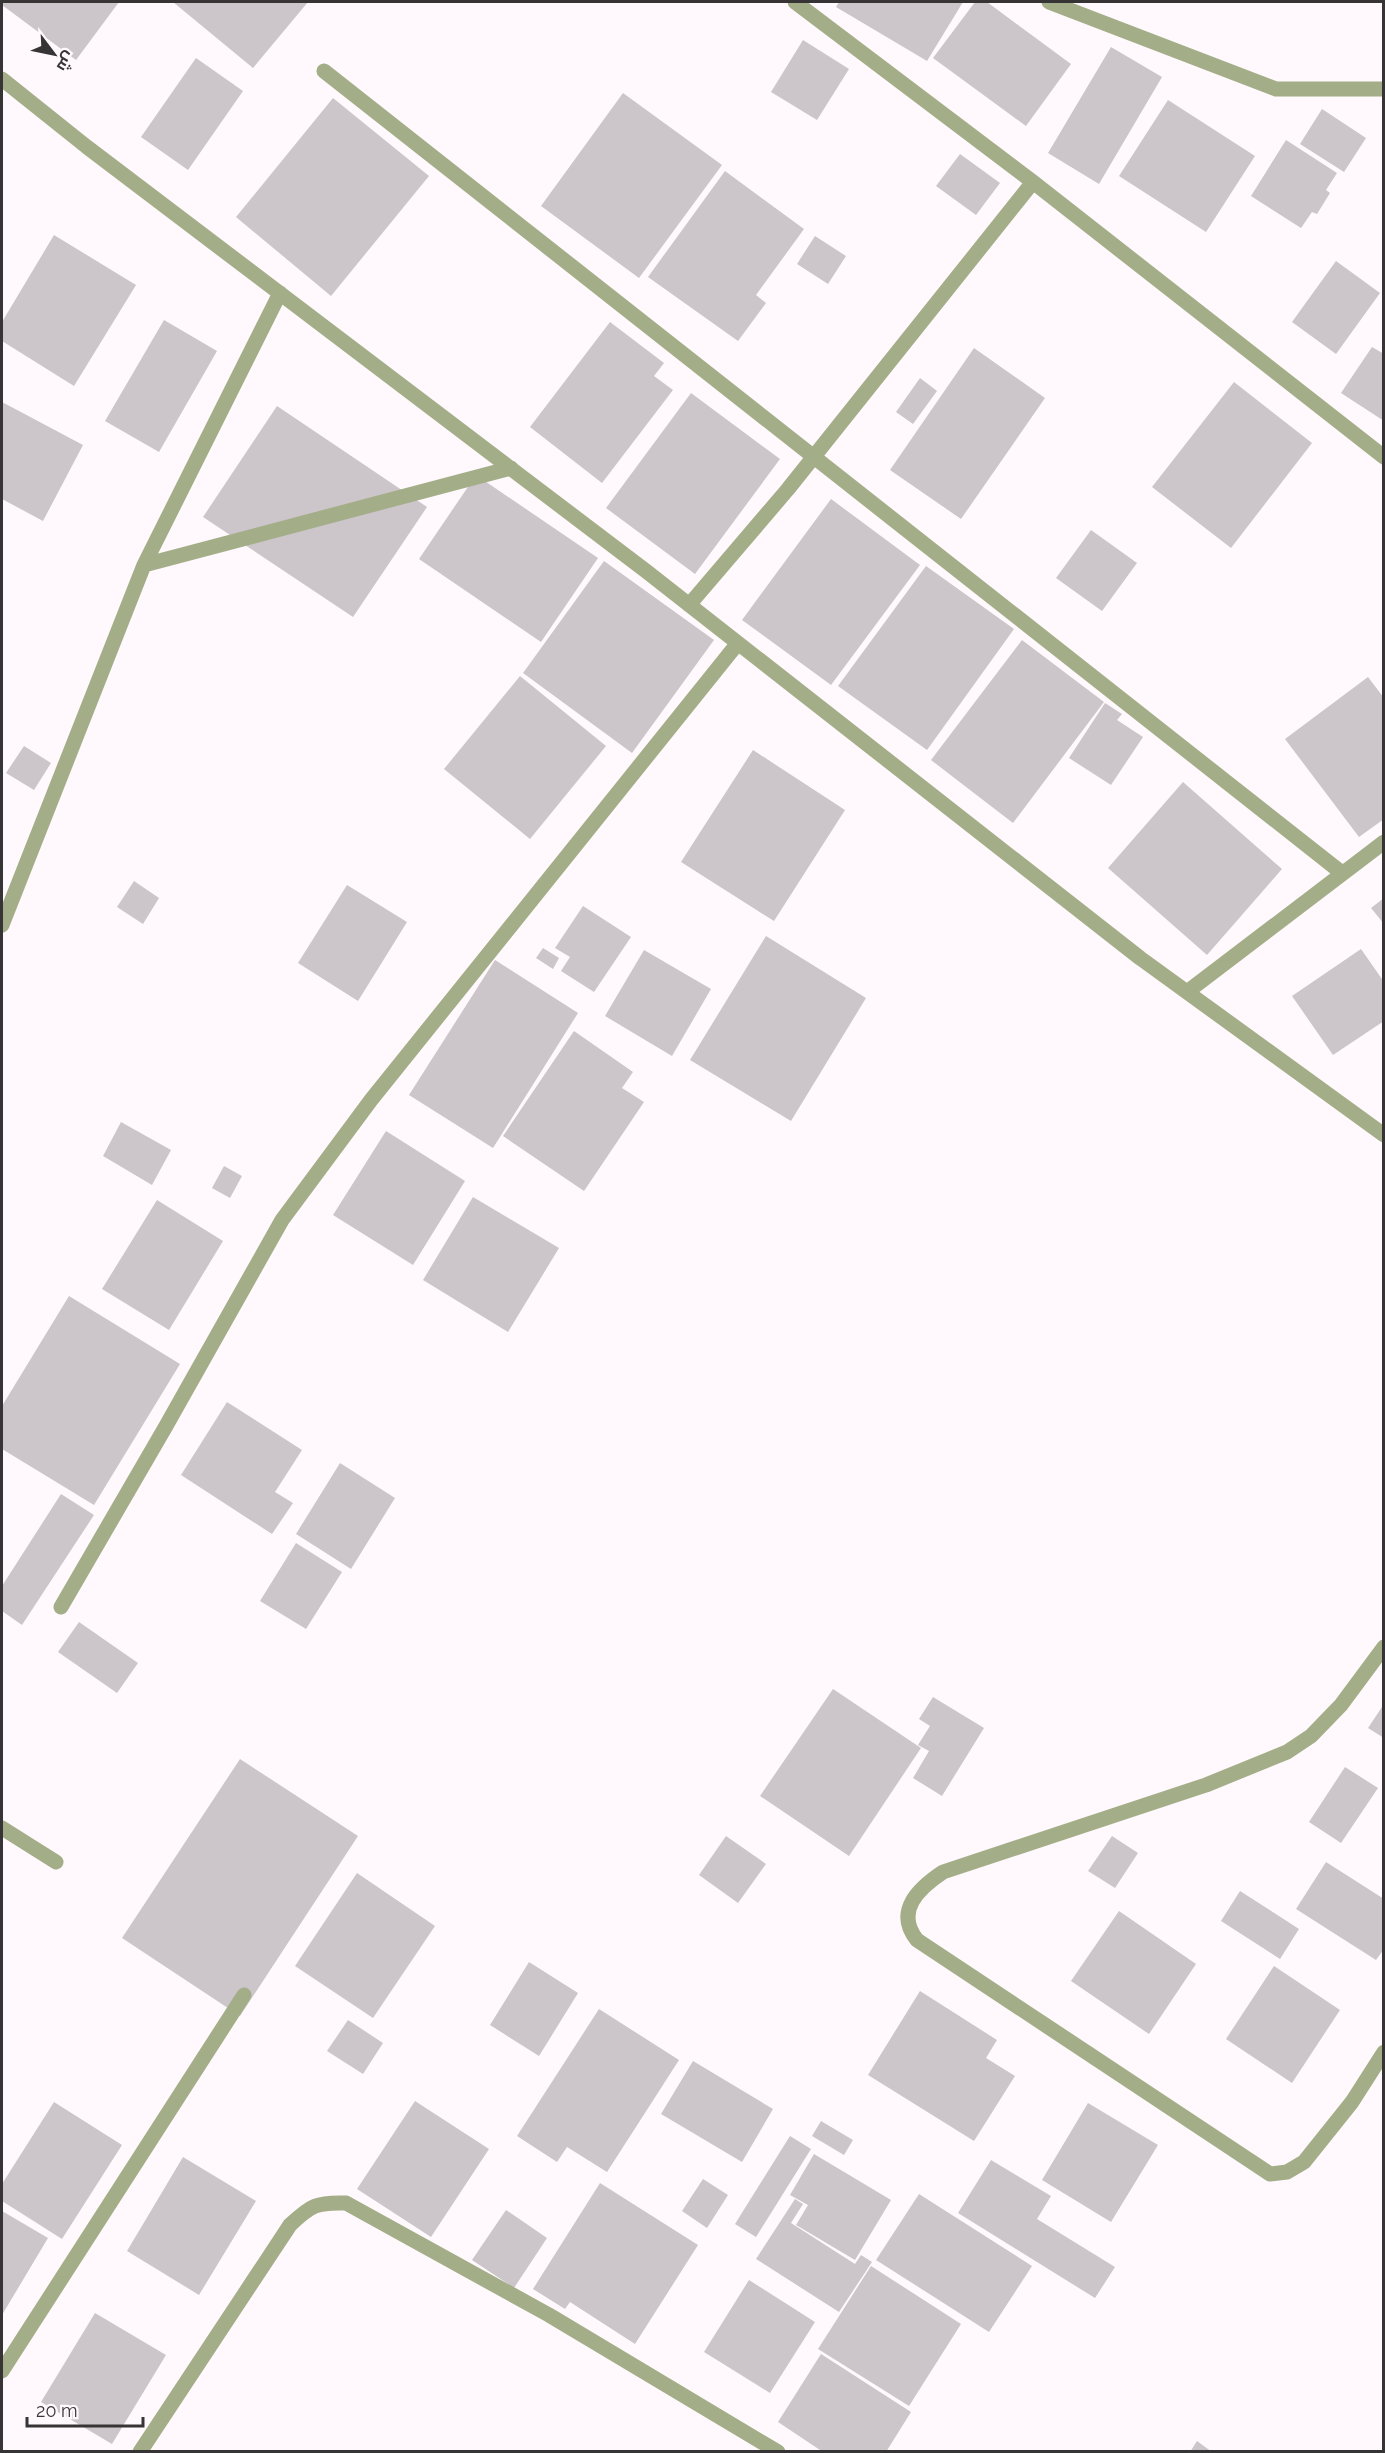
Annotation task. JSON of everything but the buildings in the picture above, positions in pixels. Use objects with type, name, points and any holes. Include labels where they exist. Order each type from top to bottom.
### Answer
[{"type":"street","points":[[795,2],[1033,182],[1383,458]]},
{"type":"street","points":[[1049,2],[1276,89],[1383,89]]},
{"type":"street","points":[[324,71],[1342,873]]},
{"type":"street","points":[[2,79],[87,147],[689,605],[1186,992],[1383,1135]]},
{"type":"street","points":[[689,605],[814,457],[1033,182]]},
{"type":"street","points":[[2,926],[144,565],[280,293]]},
{"type":"street","points":[[144,565],[511,468]]},
{"type":"street","points":[[61,1607],[282,1220],[370,1100],[738,643]]},
{"type":"street","points":[[1186,992],[1383,842]]},
{"type":"street","points":[[1383,1647],[1341,1705],[1311,1736],[1287,1752],[1206,1785],[943,1872],[923,1885],[910,1904],[908,1917],[910,1931],[917,1940],[1270,2174],[1287,2172],[1304,2162],[1352,2102],[1383,2052]]},
{"type":"street","points":[[2,1828],[56,1862]]},
{"type":"street","points":[[2,2371],[244,1995]]},
{"type":"street","points":[[140,2451],[290,2225],[309,2207],[324,2203],[346,2203],[549,2315],[777,2451]]}]
